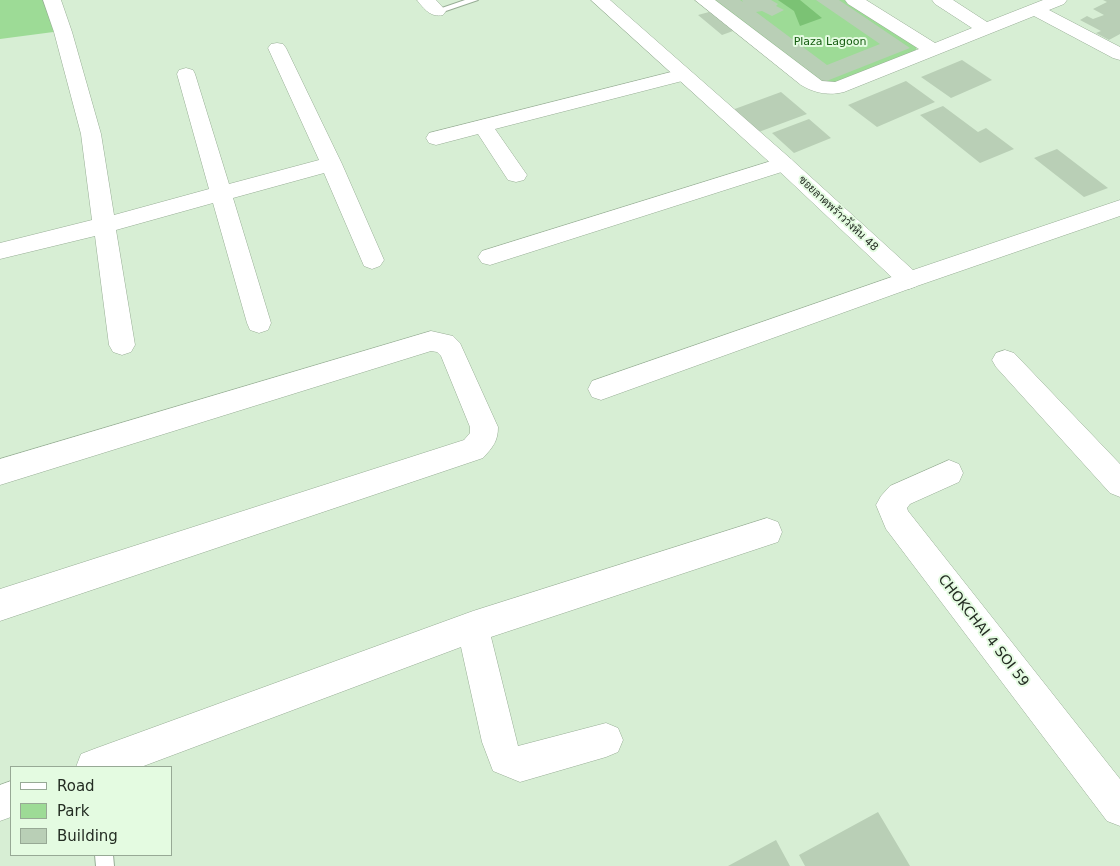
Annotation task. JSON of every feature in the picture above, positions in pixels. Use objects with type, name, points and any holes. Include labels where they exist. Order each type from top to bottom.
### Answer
[{"type":"street","name":"ซอยลาดพร้าววังหิน 48","points":[[600,0],[784,164],[910,280]]},
{"type":"street","points":[[704,0],[808,81],[818,87],[837,88],[1058,0]]},
{"type":"street","points":[[854,0],[932,49]]},
{"type":"street","points":[[941,0],[985,28]]},
{"type":"street","points":[[57,1],[63,32],[91,134],[122,345]]},
{"type":"street","points":[[1035,9],[1120,54]]},
{"type":"street","points":[[277,48],[331,164],[372,260]]},
{"type":"street","points":[[186,74],[259,323]]},
{"type":"street","points":[[436,138],[683,75]]},
{"type":"street","points":[[483,126],[516,175]]},
{"type":"street","points":[[0,251],[105,226],[331,164]]},
{"type":"street","points":[[490,257],[784,164]]},
{"type":"street","points":[[601,389],[1120,208]]},
{"type":"street","points":[[0,472],[431,341],[444,343],[451,350],[484,427],[484,438],[473,448],[0,605]]},
{"type":"street","points":[[1005,360],[1120,484]]},
{"type":"street","name":"CHOKCHAI 4 SOI 59","points":[[949,473],[900,495],[891,506],[896,519],[1120,808]]},
{"type":"street","points":[[97,766],[473,627],[768,532]]},
{"type":"street","points":[[473,627],[499,742],[505,759],[520,764],[606,740]]},
{"type":"lane","points":[[431,5],[474,0]]},
{"type":"green space","points":[[0,0],[46,0],[61,31],[0,39]]},
{"type":"green space","name":"Plaza Lagoon","points":[[705,0],[849,0],[918,45],[915,52],[836,85],[818,88]]},
{"type":"shaded area","points":[[778,0],[800,0],[822,18],[800,26],[794,11]]},
{"type":"building","points":[[716,0],[740,0],[743,2],[742,0],[771,0],[778,4],[776,6],[784,10],[772,16],[762,11],[756,12],[827,65],[880,44],[816,0],[839,0],[910,48],[824,82]]},
{"type":"building","points":[[1103,0],[1120,0],[1120,34],[1109,40],[1096,33],[1101,31],[1080,20],[1087,16],[1093,19],[1104,15],[1093,9],[1107,2]]},
{"type":"building","points":[[709,12],[733,31],[722,35],[698,15]]},
{"type":"building","points":[[962,60],[992,80],[951,98],[921,77]]},
{"type":"building","points":[[906,81],[935,102],[877,127],[848,105]]},
{"type":"building","points":[[781,92],[807,114],[756,133],[732,110]]},
{"type":"building","points":[[943,106],[978,132],[986,128],[1014,149],[980,163],[920,115]]},
{"type":"building","points":[[809,119],[831,138],[794,153],[772,133]]},
{"type":"building","points":[[1057,149],[1108,188],[1084,197],[1034,158]]},
{"type":"building","points":[[878,812],[910,866],[805,866],[799,855]]},
{"type":"building","points":[[776,840],[790,866],[728,866]]}]
